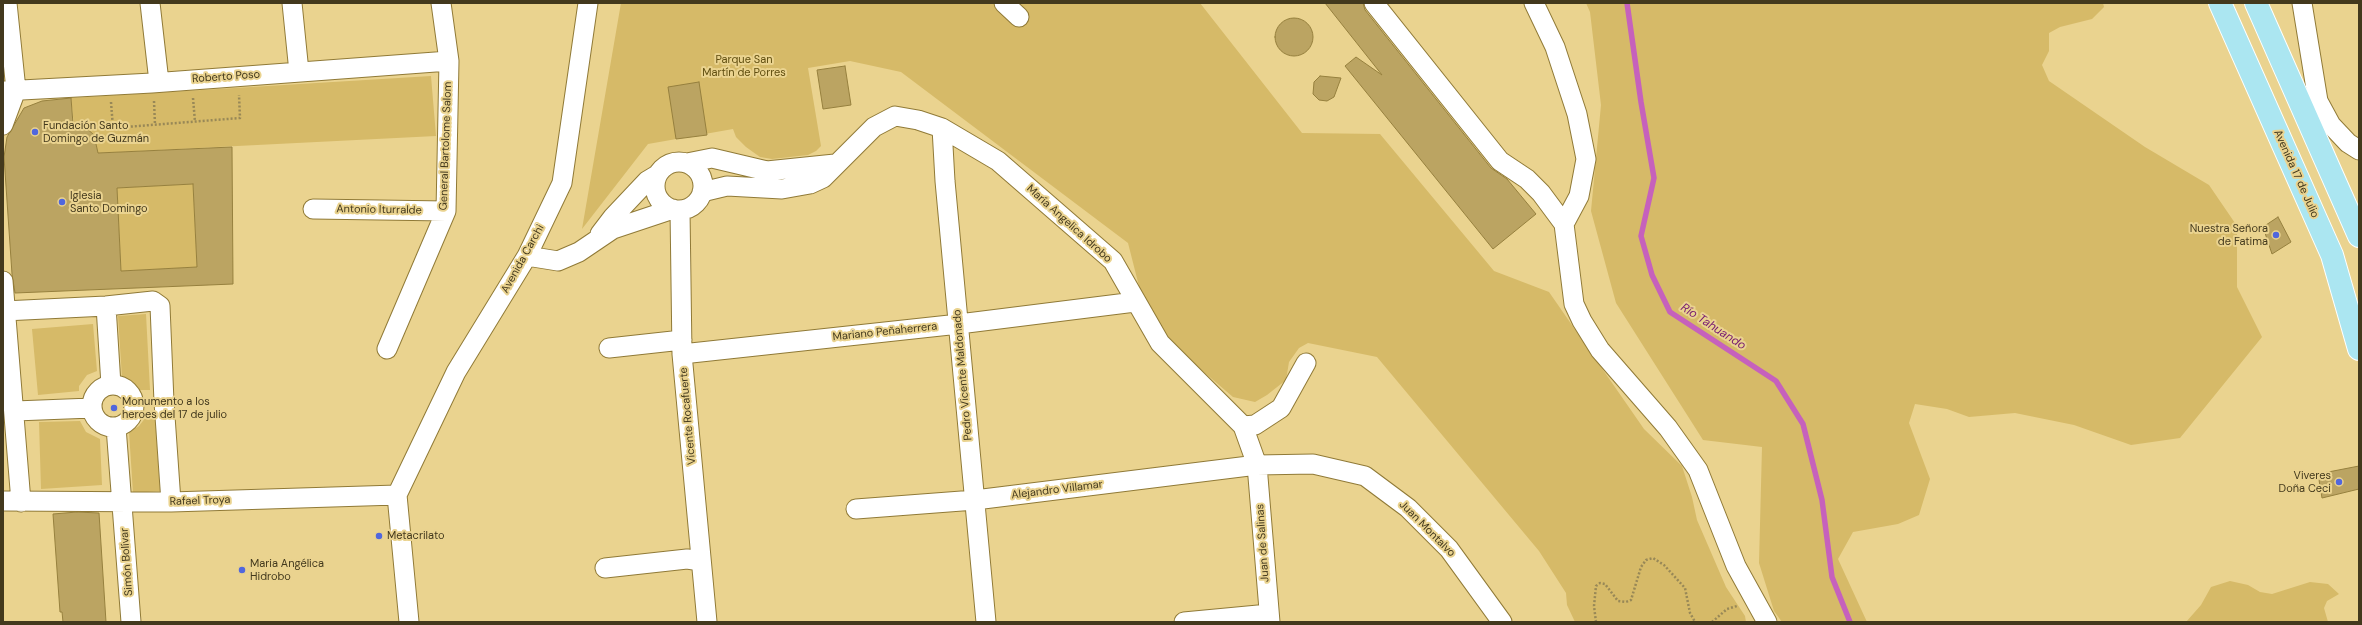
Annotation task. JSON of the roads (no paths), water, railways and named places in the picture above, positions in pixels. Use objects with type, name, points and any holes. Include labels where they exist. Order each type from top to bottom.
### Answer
[{"type":"main road","name":"Avenida 17 de Julio","points":[[2220,3],[2332,255],[2359,349]]},
{"type":"main road","points":[[2256,3],[2359,236]]},
{"type":"street","points":[[3,125],[9,91],[7,3]]},
{"type":"street","points":[[150,3],[155,83]]},
{"type":"street","points":[[292,3],[299,72]]},
{"type":"street","name":"General Bartolome Salom","points":[[387,350],[446,211],[449,61],[441,3]]},
{"type":"street","name":"Avenida Carchi","points":[[397,495],[456,372],[527,256],[562,183],[588,3]]},
{"type":"street","points":[[1004,3],[1019,17]]},
{"type":"street","points":[[1374,3],[1500,161],[1527,179],[1541,193],[1564,224],[1574,304],[1582,321],[1600,350],[1668,428],[1698,470],[1736,566],[1767,622]]},
{"type":"street","points":[[1534,3],[1555,47],[1577,114],[1586,159],[1579,196],[1564,224]]},
{"type":"street","points":[[2302,3],[2318,101],[2331,125],[2348,143],[2359,150]]},
{"type":"street","name":"Roberto Poso","points":[[9,91],[155,83],[449,61]]},
{"type":"street","name":"María Angelica Idrobo","points":[[702,192],[727,186],[794,188],[823,178],[835,164],[874,127],[895,116],[918,120],[942,128],[998,161],[1113,261],[1135,302],[1160,343],[1243,426],[1257,464]]},
{"type":"street","name":"Pedro Vicente Maldonado","points":[[942,128],[945,181],[986,622]]},
{"type":"street","points":[[598,237],[621,208],[647,181],[657,175],[665,166],[672,163],[687,163],[712,158],[767,171],[835,164]]},
{"type":"street","points":[[527,256],[558,261],[579,252],[598,237],[619,227],[677,210],[697,202],[702,192],[703,180],[699,173],[687,163]]},
{"type":"street","points":[[657,175],[655,188],[657,196],[662,203],[677,210]]},
{"type":"street","name":"Antonio Iturralde","points":[[313,209],[446,211]]},
{"type":"street","name":"Vicente Rocafuerte","points":[[677,210],[682,347],[707,622]]},
{"type":"street","points":[[3,281],[4,311],[15,411],[12,502]]},
{"type":"street","points":[[4,311],[106,306],[153,301],[160,306],[164,402],[171,502]]},
{"type":"street","name":"Mariano Peñaherrera","points":[[609,348],[682,347],[959,324],[1135,302]]},
{"type":"street","points":[[106,306],[111,385]]},
{"type":"street","points":[[1243,426],[1255,425],[1281,408],[1306,363]]},
{"type":"street","points":[[111,385],[126,389],[135,404],[130,419],[124,424],[116,427],[105,426],[98,421],[92,408],[96,394],[105,387],[111,385]]},
{"type":"street","points":[[135,404],[164,402]]},
{"type":"street","points":[[15,411],[92,408]]},
{"type":"street","name":"Simón Bolívar","points":[[116,427],[131,622]]},
{"type":"street","name":"Alejandro Villamar","points":[[856,509],[975,500],[1257,464]]},
{"type":"street","name":"Juan de Salinas","points":[[1257,464],[1269,618]]},
{"type":"street","name":"Juan Montalvo","points":[[1257,464],[1313,464],[1365,476],[1408,508],[1450,548],[1502,622]]},
{"type":"street","points":[[397,495],[409,622]]},
{"type":"street","name":"Rafael Troya","points":[[12,502],[123,503],[397,495]]},
{"type":"street","points":[[605,568],[687,559],[701,561]]},
{"type":"street","points":[[1184,622],[1269,618]]},
{"type":"waterway","name":"Río Tahuando","points":[[1627,3],[1641,102],[1654,178],[1641,236],[1652,275],[1670,312],[1776,381],[1803,424],[1822,500],[1832,577],[1850,622]]},
{"type":"place","name":"Fundación Santo Domingo de Guzmán","points":[[35,132]]},
{"type":"place","name":"Iglesia Santo Domingo","points":[[62,202]]},
{"type":"place","name":"Nuestra Señora de Fatima","points":[[2276,235]]},
{"type":"place","name":"Monumento a los heroes del 17 de julio","points":[[114,408]]},
{"type":"place","name":"Viveres Doña Ceci","points":[[2339,482]]},
{"type":"place","name":"Metacrilato","points":[[379,536]]},
{"type":"place","name":"Maria Angélica Hidrobo","points":[[242,570]]},
{"type":"park label","name":"Parque San Martín de Porres","points":[[744,66]]}]
